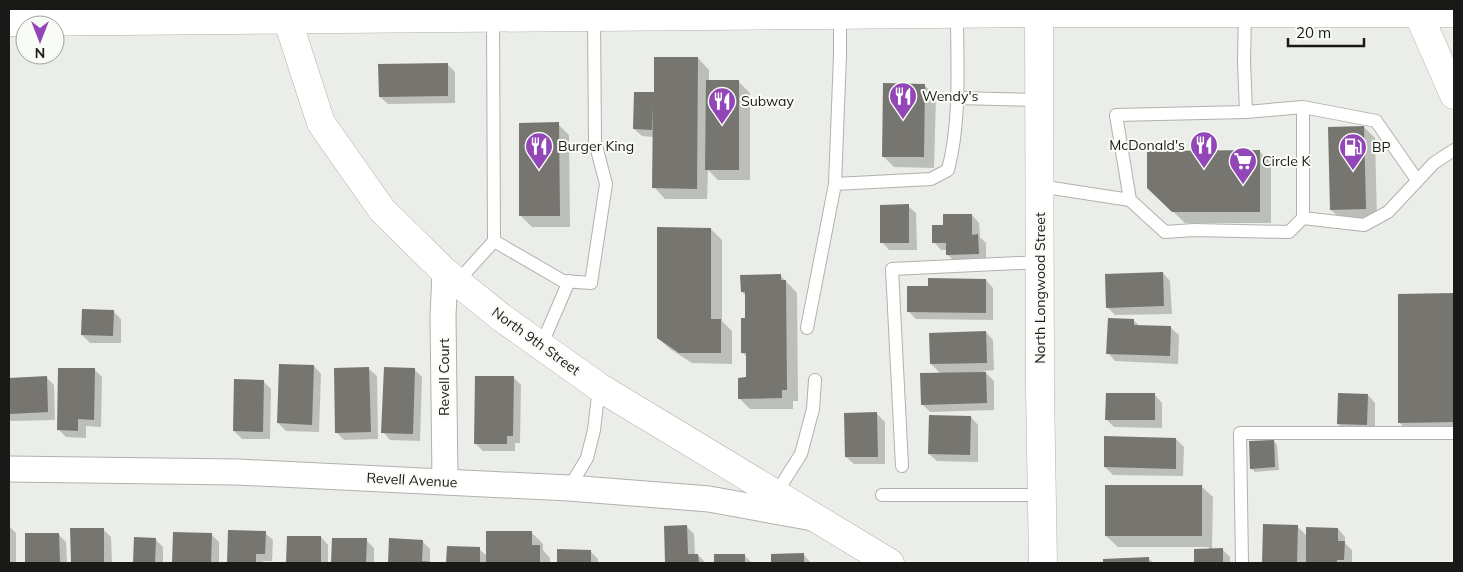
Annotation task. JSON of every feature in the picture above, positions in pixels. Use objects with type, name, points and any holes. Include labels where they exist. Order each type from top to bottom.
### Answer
[{"type":"main road","points":[[9,22],[285,14],[447,13],[493,18],[594,17],[636,13],[840,16],[1039,11],[1418,11],[1454,13]]},
{"type":"main road","name":"North Longwood Street","points":[[1039,11],[1039,186],[1044,563]]},
{"type":"main road","points":[[1418,11],[1454,94]]},
{"type":"main road","name":"North 9th Street","points":[[285,14],[321,123],[382,210],[451,277],[502,318],[599,387],[890,563]]},
{"type":"street","name":"Revell Court","points":[[445,481],[451,277]]},
{"type":"street","name":"Revell Avenue","points":[[9,469],[237,472],[569,488],[709,499],[813,518]]},
{"type":"lane","points":[[1246,112],[1244,60],[1255,12]]},
{"type":"lane","points":[[835,184],[931,179],[948,170],[954,147],[957,14]]},
{"type":"lane","points":[[807,328],[835,184],[840,16]]},
{"type":"lane","points":[[494,241],[563,281],[591,283],[606,184],[596,142],[594,17]]},
{"type":"lane","points":[[493,18],[494,241]]},
{"type":"lane","points":[[956,98],[1039,100]]},
{"type":"lane","points":[[1039,186],[1130,200],[1165,232],[1194,230],[1289,232],[1303,218],[1303,107]]},
{"type":"lane","points":[[1130,200],[1116,115],[1246,112],[1303,107],[1376,121],[1417,180]]},
{"type":"lane","points":[[1303,218],[1364,225],[1388,212],[1434,162],[1454,150]]},
{"type":"lane","points":[[451,277],[494,241]]},
{"type":"lane","points":[[902,466],[892,269],[1040,262]]},
{"type":"lane","points":[[541,346],[570,281]]},
{"type":"lane","points":[[775,495],[801,454],[813,409],[815,380]]},
{"type":"lane","points":[[569,488],[587,458],[594,430],[599,387]]},
{"type":"lane","points":[[1242,563],[1240,433],[1454,433]]},
{"type":"lane","points":[[882,495],[1042,495]]},
{"type":"building","points":[[654,57],[698,57],[697,189],[652,188],[653,105],[652,130],[633,129],[634,92],[654,92]]},
{"type":"building","points":[[448,63],[448,96],[379,97],[378,64]]},
{"type":"building","name":"Subway","points":[[706,80],[739,80],[739,170],[705,170]]},
{"type":"building","name":"Wendy's","points":[[883,83],[925,84],[924,157],[882,157]]},
{"type":"building","name":"Burger King","points":[[559,122],[560,216],[519,216],[519,123]]},
{"type":"building","points":[[1364,126],[1366,209],[1330,210],[1328,127]]},
{"type":"building","name":"McDonald's","points":[[1260,150],[1260,212],[1172,212],[1147,188],[1147,151]]},
{"type":"building","points":[[909,204],[909,243],[880,243],[880,205]]},
{"type":"building","points":[[943,214],[972,214],[972,235],[978,234],[979,254],[946,255],[946,243],[932,243],[932,225],[943,225]]},
{"type":"building","points":[[657,227],[711,228],[711,319],[721,319],[721,353],[679,353],[657,338]]},
{"type":"building","points":[[1163,272],[1164,306],[1106,308],[1105,274]]},
{"type":"building","points":[[781,274],[781,280],[786,280],[787,390],[782,390],[782,398],[738,399],[738,378],[746,377],[746,353],[741,353],[741,318],[745,318],[745,292],[741,292],[740,275]]},
{"type":"building","points":[[928,278],[986,279],[986,313],[907,312],[907,286],[928,286]]},
{"type":"building","points":[[1454,293],[1454,422],[1398,423],[1398,294]]},
{"type":"building","points":[[82,309],[114,310],[113,336],[81,335]]},
{"type":"building","points":[[1108,318],[1134,319],[1134,325],[1171,326],[1170,356],[1106,354]]},
{"type":"building","points":[[986,331],[987,363],[930,364],[929,333]]},
{"type":"building","points":[[279,364],[314,365],[312,425],[277,423]]},
{"type":"building","points":[[369,367],[371,432],[335,433],[334,368]]},
{"type":"building","points":[[384,367],[415,368],[413,434],[381,433]]},
{"type":"building","points":[[58,368],[95,368],[94,420],[78,419],[78,431],[57,430]]},
{"type":"building","points":[[986,372],[987,403],[921,405],[920,373]]},
{"type":"building","points":[[47,376],[48,412],[9,414],[9,378]]},
{"type":"building","points":[[475,376],[514,376],[513,436],[507,436],[507,444],[474,444]]},
{"type":"building","points":[[234,379],[264,380],[263,432],[233,431]]},
{"type":"building","points":[[1106,393],[1155,393],[1155,420],[1105,420]]},
{"type":"building","points":[[1338,393],[1368,394],[1367,425],[1337,424]]},
{"type":"building","points":[[877,412],[878,457],[845,457],[844,413]]},
{"type":"building","points":[[929,415],[971,416],[970,455],[928,454]]},
{"type":"building","points":[[1104,436],[1176,438],[1176,469],[1104,467]]},
{"type":"building","points":[[1274,440],[1275,467],[1250,469],[1249,441]]},
{"type":"building","points":[[1105,485],[1202,485],[1202,536],[1105,536]]},
{"type":"building","points":[[1263,524],[1298,525],[1297,563],[1262,563]]},
{"type":"building","points":[[687,525],[688,554],[698,554],[699,563],[665,563],[664,526]]},
{"type":"building","points":[[1306,527],[1338,528],[1338,541],[1345,541],[1344,560],[1337,560],[1337,563],[1306,563]]},
{"type":"building","points":[[70,528],[104,528],[104,563],[71,563]]},
{"type":"building","points":[[228,530],[266,531],[265,554],[256,554],[256,563],[227,563]]},
{"type":"building","points":[[486,531],[532,531],[532,545],[540,545],[540,563],[486,563]]},
{"type":"building","points":[[173,532],[212,533],[211,563],[172,563]]},
{"type":"building","points":[[25,533],[59,533],[60,563],[25,563]]},
{"type":"building","points":[[287,536],[321,536],[321,563],[286,563]]},
{"type":"building","points":[[134,537],[156,538],[155,563],[133,563]]},
{"type":"building","points":[[332,538],[367,538],[366,563],[331,563]]},
{"type":"building","points":[[389,538],[423,540],[422,561],[431,563],[388,563]]},
{"type":"building","points":[[447,546],[480,547],[480,563],[446,563]]},
{"type":"building","points":[[1223,548],[1223,563],[1194,563],[1194,549]]},
{"type":"building","points":[[557,549],[591,550],[591,563],[557,563]]},
{"type":"building","points":[[804,553],[804,563],[771,563],[771,554]]},
{"type":"building","points":[[714,554],[745,554],[745,563],[714,563]]},
{"type":"building","points":[[1149,557],[1149,563],[1103,563],[1103,559]]},
{"type":"place","name":"Wendy's","points":[[903,120]]},
{"type":"place","name":"Subway","points":[[722,125]]},
{"type":"place","name":"McDonald's","points":[[1204,169]]},
{"type":"place","name":"Burger King","points":[[539,170]]},
{"type":"place","name":"BP","points":[[1353,171]]},
{"type":"place","name":"Circle K","points":[[1243,185]]}]
